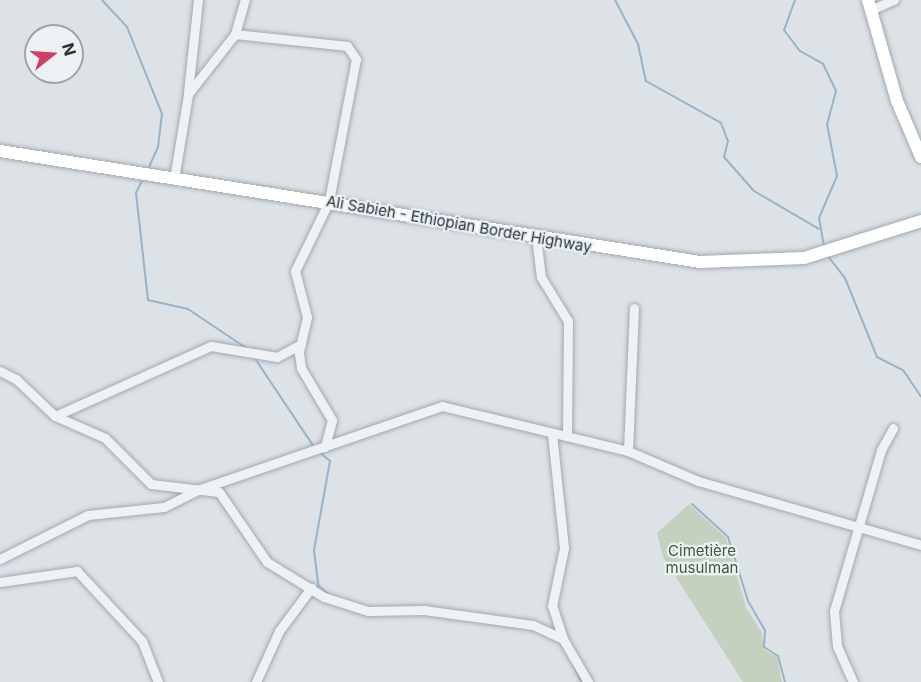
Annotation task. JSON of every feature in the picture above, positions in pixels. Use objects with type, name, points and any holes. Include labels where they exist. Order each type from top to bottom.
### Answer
[{"type":"main road","points":[[869,5],[897,101],[921,158]]},
{"type":"main road","name":"Ali Sabieh - Ethiopian Border Highway","points":[[0,151],[145,175],[329,201],[536,237],[730,264],[818,254],[919,221]]},
{"type":"street","points":[[174,179],[188,94],[198,0]]},
{"type":"street","points":[[188,94],[235,34],[245,0]]},
{"type":"street","points":[[869,5],[894,0]]},
{"type":"street","points":[[235,34],[347,46],[354,51],[329,201],[295,271],[307,317],[301,368],[332,420],[325,447]]},
{"type":"street","points":[[536,237],[541,277],[568,321],[567,436]]},
{"type":"street","points":[[628,451],[634,308]]},
{"type":"street","points":[[55,417],[211,346],[277,357],[303,342]]},
{"type":"street","points":[[0,372],[16,379],[55,417],[105,438],[151,484],[219,492],[267,562],[311,588],[368,611],[450,613],[533,625],[563,639]]},
{"type":"street","points":[[0,559],[88,515],[109,510],[142,513],[201,489],[442,406],[628,451],[698,481],[921,545]]},
{"type":"street","points":[[853,682],[837,645],[834,611],[880,450],[893,428]]},
{"type":"street","points":[[552,433],[564,548],[552,606],[563,639],[588,682]]},
{"type":"street","points":[[0,582],[77,571],[142,641],[158,682]]},
{"type":"street","points":[[256,682],[279,631],[311,588]]},
{"type":"green space","name":"Cimetière musulman","points":[[689,504],[726,538],[746,607],[762,633],[764,650],[777,657],[782,682],[743,682],[663,557],[657,533]]},
{"type":"waterway","points":[[102,0],[127,27],[162,114],[158,147],[148,169]]},
{"type":"waterway","points":[[615,0],[638,44],[646,81],[721,123],[728,141],[724,157],[754,191],[819,229]]},
{"type":"waterway","points":[[795,0],[784,30],[800,51],[823,64],[836,91],[827,124],[837,176],[819,218],[824,247]]},
{"type":"waterway","points":[[144,177],[136,193],[148,300],[188,309],[246,348]]},
{"type":"waterway","points":[[827,255],[845,278],[877,357],[903,370],[921,397]]},
{"type":"waterway","points":[[254,357],[314,447]]},
{"type":"waterway","points":[[318,451],[330,461],[314,550],[318,585],[328,594]]},
{"type":"waterway","points":[[692,504],[728,537],[748,601],[765,631],[764,647],[778,656],[785,682]]},
{"type":"waterway","points":[[370,615],[390,615]]},
{"type":"waterway","points":[[473,621],[515,627]]},
{"type":"waterway","points":[[573,664],[581,682]]}]
